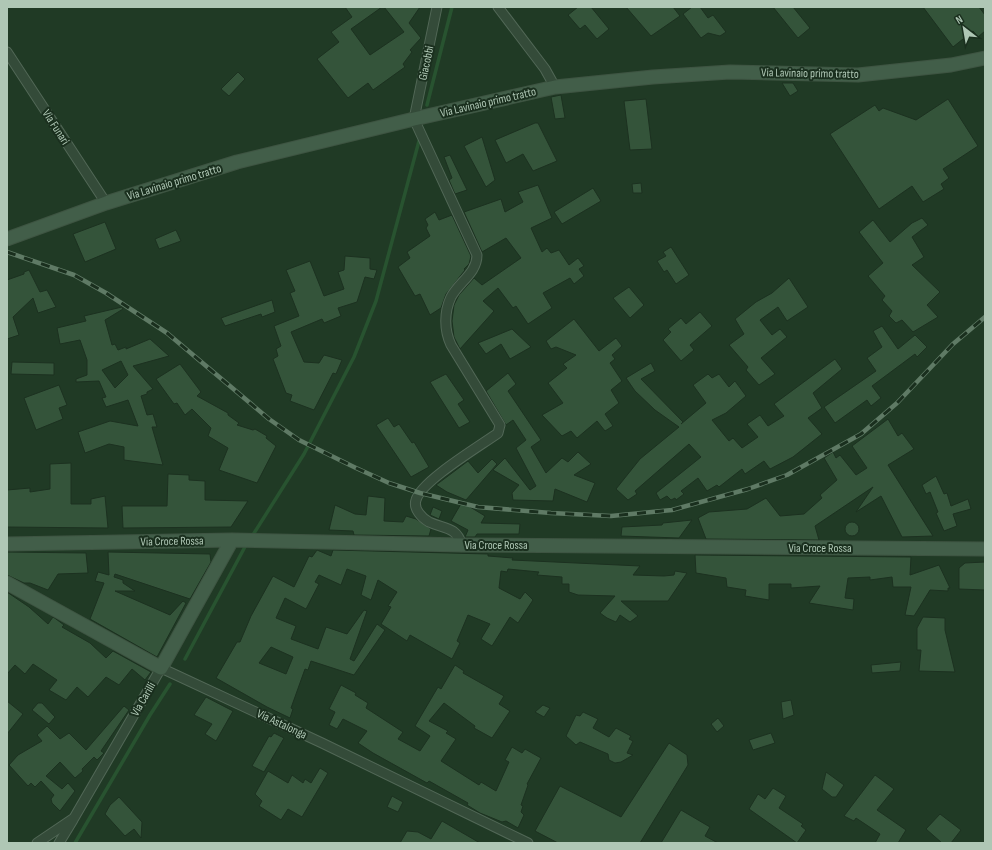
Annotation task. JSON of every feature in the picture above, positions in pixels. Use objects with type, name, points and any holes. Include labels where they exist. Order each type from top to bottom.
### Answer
[{"type":"main road","name":"Via Lavinaio primo tratto","points":[[7,239],[106,203],[238,162],[414,118],[555,87],[653,77],[730,72],[858,75],[951,65],[985,58]]},
{"type":"main road","name":"Via Croce Rossa","points":[[7,544],[235,540],[462,545],[985,549]]},
{"type":"main road","name":"Via Carilli","points":[[161,668],[235,540]]},
{"type":"main road","name":"Via Astalonga","points":[[7,583],[161,668]]},
{"type":"street","name":"Giacobbi","points":[[414,118],[437,7]]},
{"type":"street","points":[[498,7],[545,69],[555,87]]},
{"type":"street","name":"Via Funari","points":[[7,52],[106,203]]},
{"type":"street","points":[[414,118],[477,255],[474,268],[451,297],[445,332],[451,345],[501,429],[498,433],[423,486],[415,500],[416,508],[421,516],[430,522],[450,529],[460,537],[462,545]]},
{"type":"street","name":"Via Carilli","points":[[37,843],[74,818],[161,668]]},
{"type":"street","name":"Via Astalonga","points":[[161,668],[322,743],[528,843]]},
{"type":"street","points":[[59,843],[74,818]]},
{"type":"building","points":[[345,7],[382,7],[351,29],[370,55],[404,32],[384,7],[420,7],[409,23],[421,38],[410,50],[412,52],[403,64],[405,67],[373,90],[368,83],[348,98],[317,59],[339,42],[331,32],[352,17]]},
{"type":"building","points":[[578,7],[591,7],[609,29],[597,39],[585,25],[580,29],[568,15]]},
{"type":"building","points":[[626,7],[673,7],[680,16],[651,36]]},
{"type":"building","points":[[692,7],[700,7],[708,18],[713,15],[726,32],[720,36],[708,33],[701,38],[683,14]]},
{"type":"building","points":[[773,7],[793,7],[810,28],[798,38]]},
{"type":"building","points":[[923,7],[979,7],[985,15],[985,31],[978,37],[973,31],[953,47]]},
{"type":"building","points":[[238,72],[245,79],[229,96],[221,89]]},
{"type":"building","points":[[782,83],[793,83],[798,91],[790,96]]},
{"type":"building","points":[[561,95],[565,118],[555,119],[551,97]]},
{"type":"building","points":[[646,99],[652,149],[630,150],[624,101]]},
{"type":"building","points":[[948,99],[978,146],[943,169],[949,178],[941,184],[944,189],[923,202],[912,186],[879,209],[830,134],[875,105],[879,111],[883,108],[916,120]]},
{"type":"building","points":[[538,123],[557,161],[533,171],[523,154],[506,163],[495,140]]},
{"type":"building","points":[[482,137],[495,180],[486,187],[464,146]]},
{"type":"building","points":[[450,155],[467,190],[455,194],[449,180],[452,178],[444,157]]},
{"type":"building","points":[[641,183],[642,193],[633,193],[632,184]]},
{"type":"building","points":[[538,185],[552,218],[531,228],[542,252],[547,248],[551,253],[559,250],[569,265],[578,258],[584,266],[579,269],[584,276],[574,284],[570,278],[543,293],[552,308],[528,324],[516,306],[513,308],[498,288],[483,301],[494,311],[460,349],[454,337],[452,321],[454,305],[459,295],[474,278],[482,285],[521,258],[506,238],[482,252],[464,212],[501,199],[505,212],[523,202],[518,192]]},
{"type":"building","points":[[593,188],[601,201],[562,224],[554,212]]},
{"type":"building","points":[[435,212],[439,220],[452,215],[471,256],[469,264],[446,294],[441,308],[430,315],[420,294],[415,296],[398,267],[410,258],[407,252],[430,236],[426,228],[428,225],[425,219]]},
{"type":"building","points":[[922,218],[928,225],[912,237],[924,257],[912,265],[940,292],[927,305],[938,317],[913,332],[902,320],[896,323],[889,316],[892,311],[882,300],[885,296],[868,276],[883,263],[859,232],[873,220],[890,242],[912,223]]},
{"type":"building","points":[[105,222],[116,249],[85,262],[73,234]]},
{"type":"building","points":[[176,230],[181,241],[159,249],[155,239]]},
{"type":"building","points":[[671,247],[689,275],[676,284],[667,270],[664,272],[657,261],[666,256],[663,252]]},
{"type":"building","points":[[345,256],[370,258],[370,269],[377,270],[374,279],[365,277],[357,302],[338,308],[341,316],[324,323],[322,319],[291,332],[304,362],[319,363],[324,355],[342,360],[336,374],[333,373],[314,410],[290,401],[292,395],[286,393],[273,359],[278,356],[276,349],[281,346],[274,326],[299,316],[290,293],[295,291],[286,270],[310,261],[324,296],[344,289],[338,272],[344,270]]},
{"type":"building","points":[[29,270],[40,292],[47,290],[56,307],[38,313],[33,298],[13,317],[19,335],[7,339],[7,280],[24,274],[24,272]]},
{"type":"building","points":[[789,278],[808,307],[787,321],[778,307],[760,320],[772,335],[780,329],[787,337],[761,358],[775,374],[759,385],[746,370],[748,367],[729,345],[744,334],[735,319],[756,302],[772,293]]},
{"type":"building","points":[[629,287],[644,305],[630,318],[613,298]]},
{"type":"building","points":[[272,300],[275,312],[262,317],[261,314],[225,326],[221,318]]},
{"type":"building","points":[[122,307],[123,309],[105,320],[112,345],[115,344],[118,350],[126,347],[126,349],[150,339],[169,356],[133,366],[153,389],[147,392],[147,394],[141,396],[147,415],[153,414],[157,427],[152,427],[163,465],[124,460],[124,447],[109,444],[85,453],[78,432],[110,421],[138,426],[128,400],[106,407],[102,398],[106,397],[99,381],[76,382],[76,379],[87,375],[87,360],[80,340],[60,344],[57,328],[86,321],[84,316]],"holes":[[[121,361],[128,375],[115,388],[102,370]]]},
{"type":"building","points":[[700,312],[712,326],[690,345],[694,350],[681,361],[663,340],[671,332],[668,329],[681,318],[686,324]]},
{"type":"building","points":[[574,319],[599,351],[616,338],[622,346],[612,355],[615,359],[610,363],[622,381],[611,390],[619,403],[605,414],[613,426],[605,431],[597,421],[577,438],[571,431],[562,436],[542,415],[563,403],[548,383],[567,368],[563,364],[576,355],[556,347],[551,349],[546,341]]},
{"type":"building","points":[[882,326],[898,349],[915,335],[927,347],[917,357],[915,354],[872,386],[881,398],[871,406],[867,400],[835,423],[824,407],[876,371],[867,358],[882,347],[873,331]]},
{"type":"building","points":[[512,329],[531,347],[510,359],[501,344],[486,354],[478,343]]},
{"type":"building","points":[[835,359],[842,369],[813,393],[822,408],[808,418],[822,434],[793,457],[770,469],[764,461],[745,474],[742,469],[719,487],[717,485],[707,491],[698,478],[681,491],[684,494],[676,500],[675,498],[671,500],[667,496],[660,500],[656,493],[701,457],[689,444],[635,491],[637,494],[628,500],[616,489],[640,459],[679,427],[655,410],[635,391],[626,378],[651,363],[655,371],[641,379],[683,422],[681,424],[706,403],[693,385],[708,374],[712,378],[719,374],[729,387],[735,381],[746,396],[726,413],[712,420],[729,441],[733,438],[742,448],[758,437],[747,424],[760,415],[768,426],[784,416],[774,404]]},
{"type":"building","points":[[12,362],[54,363],[54,375],[11,374]]},
{"type":"building","points":[[180,364],[201,392],[197,396],[228,413],[228,415],[239,423],[237,425],[253,430],[255,429],[267,436],[266,438],[276,446],[257,483],[219,470],[228,448],[208,436],[211,428],[192,409],[185,415],[177,403],[174,404],[156,379]]},
{"type":"building","points":[[508,373],[516,384],[508,391],[541,440],[531,447],[546,473],[562,458],[568,462],[578,452],[591,464],[574,475],[595,483],[587,502],[555,489],[553,501],[513,500],[512,493],[519,485],[493,470],[505,458],[530,490],[536,486],[516,448],[526,440],[513,420],[506,425],[486,391]]},
{"type":"building","points":[[446,374],[464,400],[458,404],[470,422],[459,428],[430,382]]},
{"type":"building","points":[[59,385],[67,405],[59,408],[63,419],[36,430],[24,398]]},
{"type":"building","points":[[388,418],[394,427],[399,424],[412,443],[414,442],[429,467],[411,477],[376,425]]},
{"type":"building","points":[[888,419],[898,436],[902,433],[914,449],[888,465],[933,536],[902,537],[881,496],[856,512],[873,487],[815,526],[819,540],[706,539],[698,518],[709,512],[747,509],[766,498],[780,516],[804,514],[822,498],[820,495],[837,480],[824,458],[833,452],[836,458],[840,455],[856,475],[867,468],[852,446]]},
{"type":"building","points":[[492,459],[497,464],[466,500],[447,492],[436,485],[468,461],[478,473]]},
{"type":"building","points":[[71,463],[71,504],[91,504],[91,499],[105,496],[108,528],[7,527],[7,490],[30,488],[30,492],[50,489],[50,464]]},
{"type":"building","points":[[168,474],[189,475],[189,480],[205,481],[205,500],[248,501],[231,527],[123,528],[122,506],[167,506]]},
{"type":"building","points":[[936,476],[944,494],[947,493],[951,506],[968,499],[971,509],[953,514],[957,526],[944,531],[936,513],[938,512],[930,492],[926,494],[922,485]]},
{"type":"building","points":[[368,496],[385,498],[384,521],[403,522],[406,516],[416,519],[431,529],[429,536],[354,535],[353,531],[329,530],[335,505],[355,514],[366,515]]},
{"type":"building","points":[[462,502],[485,516],[481,523],[520,524],[519,534],[477,534],[475,537],[465,537],[468,530],[451,521]]},
{"type":"building","points":[[433,507],[442,511],[439,519],[430,515]]},
{"type":"building","points":[[692,520],[679,538],[621,536],[622,527],[662,525],[663,523]]},
{"type":"building","points":[[849,522],[855,522],[859,526],[859,532],[855,536],[849,536],[845,532],[845,526]]},
{"type":"building","points":[[317,550],[331,556],[333,550],[488,554],[488,556],[513,558],[512,560],[640,566],[633,575],[664,576],[674,575],[675,571],[687,573],[668,601],[621,601],[638,616],[630,622],[620,615],[616,622],[600,613],[615,596],[578,595],[569,592],[569,584],[562,584],[562,577],[537,575],[539,572],[508,569],[507,572],[501,571],[499,588],[520,599],[525,592],[533,600],[518,623],[510,617],[492,646],[481,639],[490,624],[468,615],[457,641],[460,643],[452,659],[410,635],[407,641],[381,624],[391,607],[388,606],[397,592],[378,580],[371,600],[361,595],[366,576],[347,569],[341,585],[319,575],[315,582],[319,584],[306,609],[285,598],[276,618],[296,626],[291,639],[318,649],[326,627],[347,634],[364,610],[367,611],[350,659],[354,661],[377,624],[385,630],[354,675],[311,661],[308,670],[305,669],[291,708],[293,709],[290,718],[267,707],[216,678],[237,642],[240,642],[251,616],[273,576],[294,587],[309,556],[312,557]],"holes":[[[271,647],[293,657],[286,674],[259,663]]]},
{"type":"building","points":[[7,552],[86,553],[88,573],[58,574],[48,590],[30,583],[24,583],[7,575]]},
{"type":"building","points":[[108,552],[210,554],[211,562],[190,599],[115,574],[114,577],[123,580],[123,583],[135,591],[115,591],[170,615],[183,601],[186,603],[157,657],[90,619],[104,583],[95,581],[98,572],[109,575]]},
{"type":"building","points":[[695,555],[911,557],[910,575],[939,565],[950,588],[948,588],[948,591],[930,590],[914,616],[905,615],[911,587],[893,587],[892,577],[870,580],[870,577],[848,578],[845,598],[854,599],[853,610],[809,603],[820,586],[791,588],[791,584],[769,584],[769,600],[745,596],[746,590],[727,587],[726,578],[696,573]]},
{"type":"building","points":[[985,562],[985,590],[959,589],[959,568],[965,563]]},
{"type":"building","points":[[7,592],[29,607],[48,624],[53,617],[56,619],[64,625],[62,627],[90,643],[106,658],[113,651],[151,672],[145,680],[132,669],[119,685],[106,677],[88,697],[77,687],[66,700],[49,690],[57,680],[33,664],[25,674],[15,665],[7,674]]},
{"type":"building","points":[[923,617],[945,618],[945,630],[955,672],[919,671],[921,650],[917,650],[917,628]]},
{"type":"building","points":[[901,662],[900,671],[872,673],[871,665]]},
{"type":"building","points":[[455,665],[464,671],[463,673],[504,696],[499,704],[510,711],[492,738],[474,728],[475,726],[444,703],[429,721],[448,731],[446,733],[456,739],[441,761],[479,785],[481,782],[496,791],[509,762],[505,760],[512,747],[522,753],[525,749],[541,758],[527,784],[528,785],[521,805],[523,806],[521,812],[524,815],[518,828],[506,821],[502,822],[480,813],[467,805],[468,803],[429,781],[427,783],[373,753],[358,743],[367,731],[343,719],[337,729],[329,725],[335,712],[329,709],[341,685],[356,693],[355,695],[368,703],[366,708],[403,732],[398,739],[420,751],[430,736],[415,726],[438,687],[441,689]]},
{"type":"building","points":[[206,697],[233,711],[216,741],[205,734],[212,724],[194,715]]},
{"type":"building","points":[[791,700],[794,715],[783,719],[781,702]]},
{"type":"building","points":[[7,701],[23,714],[7,734]]},
{"type":"building","points":[[38,703],[42,703],[55,717],[49,724],[32,710]]},
{"type":"building","points":[[543,705],[550,708],[544,717],[535,712]]},
{"type":"building","points":[[124,706],[129,710],[101,751],[104,753],[97,760],[94,757],[82,769],[83,771],[75,778],[60,762],[46,776],[62,789],[68,783],[75,791],[60,811],[52,803],[51,799],[54,795],[41,781],[35,787],[31,783],[28,786],[9,765],[18,755],[42,741],[37,735],[47,726],[60,739],[69,733],[86,750]]},
{"type":"building","points":[[583,712],[598,719],[593,728],[609,737],[616,728],[631,736],[629,739],[633,741],[627,753],[633,755],[621,762],[615,763],[609,760],[608,754],[580,742],[576,745],[566,736],[576,715],[580,716]]},
{"type":"building","points":[[718,718],[724,726],[717,732],[711,724]]},
{"type":"building","points":[[274,733],[284,738],[264,772],[252,766],[269,736],[271,737]]},
{"type":"building","points":[[771,733],[775,743],[753,750],[749,740]]},
{"type":"building","points":[[669,743],[687,755],[688,765],[640,843],[558,843],[535,831],[560,786],[621,817]]},
{"type":"building","points":[[320,768],[328,773],[302,817],[288,809],[281,820],[259,806],[262,801],[255,794],[268,771],[288,783],[292,775],[303,783],[305,779],[311,783]]},
{"type":"building","points":[[826,772],[844,785],[836,797],[832,797],[822,789]]},
{"type":"building","points":[[875,775],[894,789],[877,810],[906,830],[898,843],[875,843],[880,834],[856,818],[854,821],[844,816]]},
{"type":"building","points":[[773,788],[786,796],[779,808],[803,824],[801,826],[806,830],[797,843],[749,809],[758,794],[765,799]]},
{"type":"building","points":[[392,796],[403,802],[398,812],[387,807]]},
{"type":"building","points":[[119,797],[142,822],[141,838],[134,829],[125,836],[105,814],[110,805]]},
{"type":"building","points":[[681,810],[710,827],[705,836],[718,843],[661,843]]},
{"type":"building","points":[[940,814],[961,830],[951,843],[942,843],[926,829]]},
{"type":"building","points":[[442,821],[480,843],[400,843],[407,831],[418,832],[431,839]]},
{"type":"waterway","points":[[427,105],[452,7]]},
{"type":"waterway","points":[[251,538],[304,454],[354,357],[376,301],[419,141]]},
{"type":"waterway","points":[[185,659],[247,543]]},
{"type":"waterway","points":[[75,843],[150,715],[170,684]]},
{"type":"railway","points":[[7,252],[74,275],[106,293],[167,333],[269,419],[299,440],[356,468],[389,483],[420,493],[478,507],[551,513],[611,516],[672,510],[748,489],[787,475],[861,434],[897,403],[953,344],[985,317]]}]
